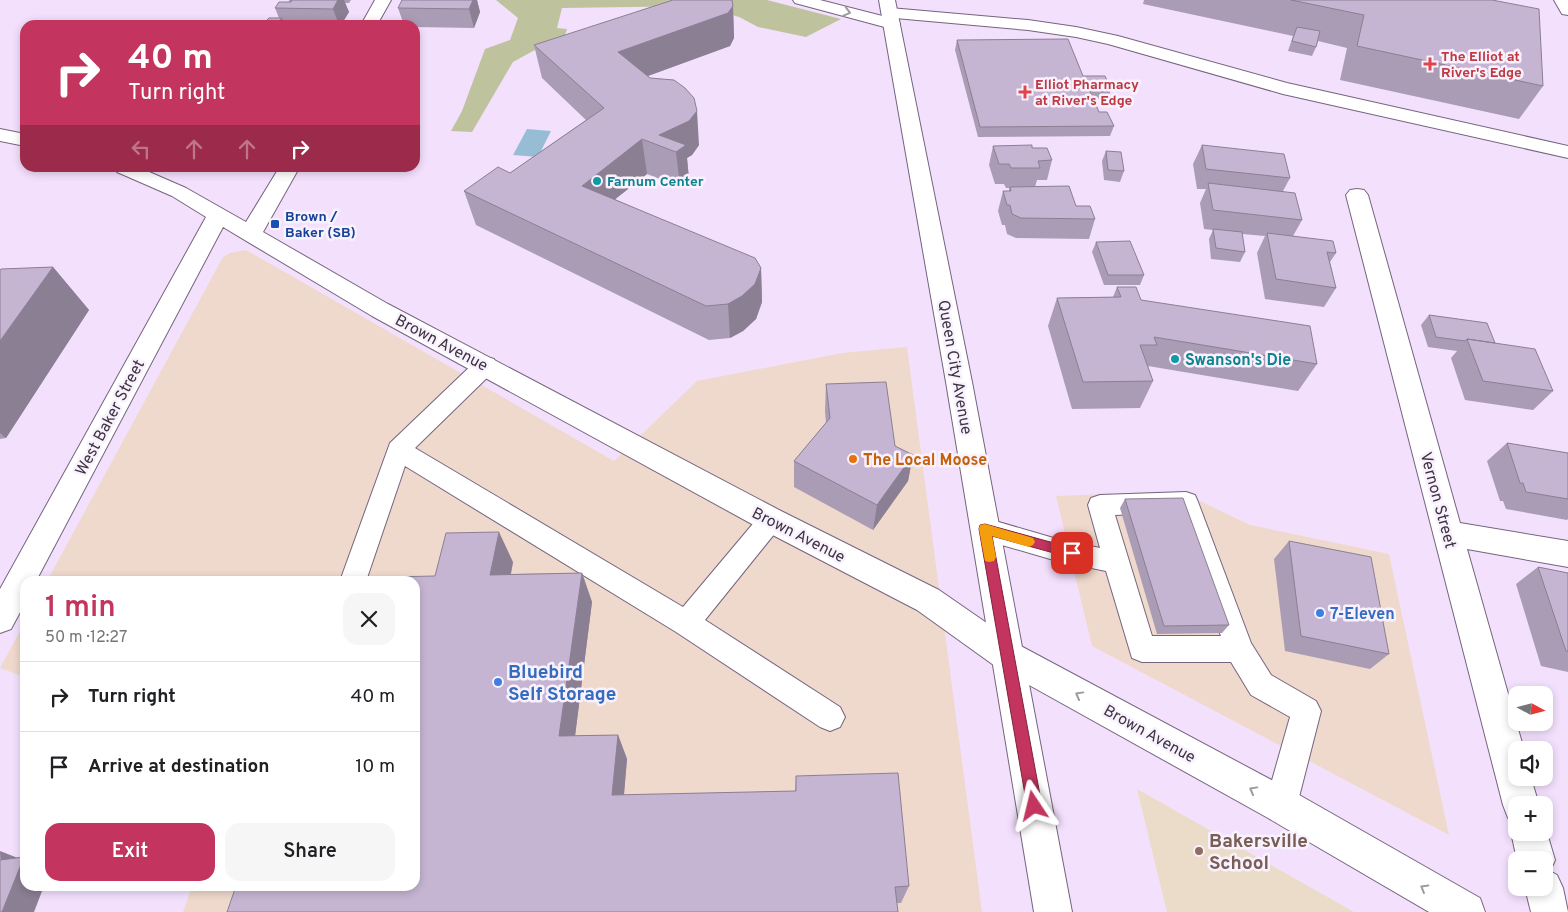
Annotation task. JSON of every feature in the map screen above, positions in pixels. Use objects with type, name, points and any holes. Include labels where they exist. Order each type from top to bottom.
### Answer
[{"type":"street","points":[[372,20],[383,0]]},
{"type":"street","points":[[801,0],[888,8],[1076,32],[1112,40],[1283,88],[1568,152]]},
{"type":"street","points":[[1562,0],[1568,10]]},
{"type":"street","name":"Queen City Avenue","points":[[888,8],[985,529],[1053,912]]},
{"type":"street","name":"Brown Avenue","points":[[133,172],[179,192],[380,310],[486,365],[771,520],[928,600],[1006,655],[1282,805],[1466,912]]},
{"type":"street","points":[[251,233],[287,172]]},
{"type":"street","name":"Vernon Street","points":[[1357,195],[1520,796]]},
{"type":"street","name":"West Baker Street","points":[[23,576],[218,216]]},
{"type":"street","points":[[1448,532],[1568,554]]},
{"type":"street","name":"West Baker Street","points":[[0,619],[20,582]]},
{"type":"street","points":[[1546,896],[1550,912]]},
{"type":"lane","points":[[355,576],[398,450],[486,365]]},
{"type":"lane","points":[[398,450],[686,623],[830,717]]},
{"type":"lane","points":[[1240,649],[1142,649],[1137,597],[1119,547],[1100,505],[1186,502],[1194,539],[1214,595],[1240,649],[1261,685],[1306,711],[1282,805]]},
{"type":"lane","points":[[686,623],[771,520]]},
{"type":"lane","points":[[985,529],[1057,550],[1119,547]]},
{"type":"shaded area","points":[[246,250],[614,461],[697,381],[842,353],[907,347],[982,912],[183,912],[190,891],[420,891],[420,576],[50,576],[223,257],[230,253]]},
{"type":"shaded area","points":[[1179,491],[1250,525],[1389,554],[1449,835],[1092,646],[1056,496]]},
{"type":"shaded area","points":[[20,631],[20,675],[0,668]]},
{"type":"shaded area","name":"Bakersville School","points":[[1137,789],[1354,912],[1167,912]]},
{"type":"green space","points":[[496,0],[767,0],[841,19],[806,37],[758,27],[739,17],[702,6],[562,8],[557,28],[567,29],[564,38],[555,39],[513,62],[472,132],[451,131],[462,111],[485,49],[510,40],[518,18]]},
{"type":"water","points":[[527,129],[551,131],[538,157],[513,155]]},
{"type":"building","points":[[292,0],[338,0],[333,9],[275,8],[279,2],[291,2]]},
{"type":"building","points":[[402,0],[473,0],[469,9],[398,8]]},
{"type":"building","points":[[673,0],[732,0],[733,6],[728,13],[618,52],[650,78],[674,80],[694,98],[697,111],[689,121],[659,135],[686,145],[676,152],[642,139],[582,186],[755,258],[761,268],[755,284],[742,296],[728,304],[706,306],[464,191],[498,167],[510,173],[604,108],[534,45]]},
{"type":"building","points":[[1291,0],[1492,0],[1539,9],[1543,86],[1357,46],[1364,15]]},
{"type":"building","points":[[269,18],[282,18],[280,20],[267,20]]},
{"type":"building","points":[[1297,27],[1320,31],[1316,47],[1292,41]]},
{"type":"building","name":"Elliot Pharmacy at River's Edge","points":[[1068,39],[1083,76],[1105,76],[1111,89],[1089,89],[1099,112],[1107,112],[1114,126],[980,127],[957,40]]},
{"type":"building","points":[[1032,145],[1032,148],[1047,148],[1052,160],[1038,161],[1040,168],[1011,168],[1009,164],[999,164],[993,146]]},
{"type":"building","points":[[1202,145],[1284,154],[1290,178],[1206,169]]},
{"type":"building","points":[[1106,151],[1121,152],[1124,171],[1108,170]]},
{"type":"building","points":[[1208,183],[1295,193],[1302,220],[1213,210]]},
{"type":"building","points":[[1069,186],[1076,206],[1090,206],[1095,219],[1021,218],[1012,214],[1003,191],[1011,191],[1010,187]]},
{"type":"building","points":[[1213,229],[1242,232],[1245,252],[1216,248]]},
{"type":"building","points":[[1267,233],[1333,241],[1336,253],[1327,252],[1336,288],[1276,279]]},
{"type":"building","points":[[1130,241],[1144,275],[1108,275],[1096,242]]},
{"type":"building","points":[[53,267],[0,341],[0,270]]},
{"type":"building","points":[[1117,287],[1136,287],[1141,300],[1310,326],[1317,364],[1154,337],[1157,345],[1140,345],[1153,381],[1083,382],[1057,298],[1121,297]]},
{"type":"building","points":[[1429,315],[1487,323],[1495,343],[1436,337]]},
{"type":"building","points":[[1467,339],[1535,349],[1553,391],[1483,381]]},
{"type":"building","name":"The Local Moose","points":[[886,382],[895,446],[913,455],[877,505],[794,461],[830,418],[826,384]]},
{"type":"building","points":[[1507,443],[1568,453],[1568,499],[1526,492],[1523,483],[1520,483]]},
{"type":"building","points":[[1183,498],[1229,625],[1164,626],[1125,499]]},
{"type":"building","name":"Bluebird Self Storage","points":[[499,532],[490,575],[582,573],[559,736],[618,735],[612,795],[796,791],[796,776],[898,773],[909,886],[895,887],[898,912],[227,912],[234,891],[420,891],[420,576],[435,576],[446,533]]},
{"type":"building","points":[[1289,541],[1371,557],[1389,654],[1301,636]]},
{"type":"building","points":[[1538,567],[1568,573],[1568,651],[1566,651]]},
{"type":"building","points":[[20,858],[20,867],[2,912],[0,912],[0,860]]},
{"type":"slow traffic","points":[[989,557],[985,529],[1029,542]]},
{"type":"place","name":"The Elliot at River's Edge","points":[[1430,64]]},
{"type":"place","name":"Elliot Pharmacy at River's Edge","points":[[1025,92]]},
{"type":"place","name":"Farnum Center","points":[[597,181]]},
{"type":"place","name":"Brown / Baker (SB)","points":[[275,224]]},
{"type":"place","name":"Swanson's Die","points":[[1175,359]]},
{"type":"place","name":"The Local Moose","points":[[853,459]]},
{"type":"place","name":"7-Eleven","points":[[1320,613]]},
{"type":"place","name":"Bluebird Self Storage","points":[[498,682]]},
{"type":"place","name":"Bakersville School","points":[[1199,851]]},
{"type":"route","points":[[1034,806],[985,529],[1072,553]]}]
